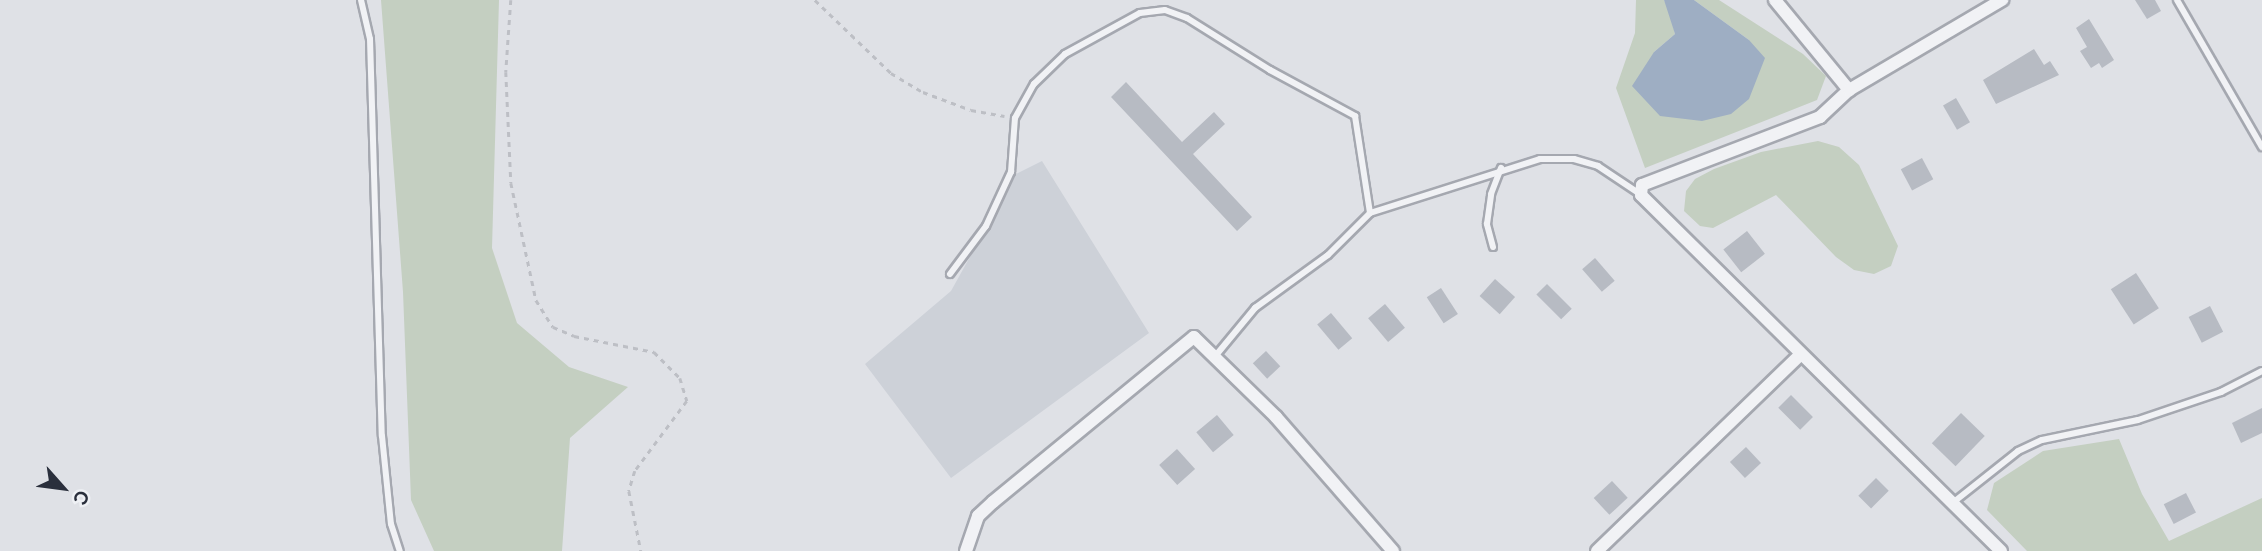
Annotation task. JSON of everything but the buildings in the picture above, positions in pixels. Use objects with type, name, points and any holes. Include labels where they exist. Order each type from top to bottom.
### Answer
[{"type":"street","points":[[1775,0],[1849,90]]},
{"type":"street","points":[[2001,551],[1955,501],[1800,355],[1641,195],[1642,185],[1820,117],[1849,90],[2002,0]]},
{"type":"street","points":[[966,551],[978,516],[1194,337],[1217,355],[1393,551]]},
{"type":"street","points":[[1597,551],[1800,355]]},
{"type":"lane","points":[[361,0],[370,39],[382,436],[391,524],[400,551]]},
{"type":"lane","points":[[2177,0],[2262,147]]},
{"type":"lane","points":[[950,274],[986,226],[1011,172],[1015,118],[1034,84],[1065,54],[1140,13],[1165,10],[1187,18],[1270,70],[1354,116],[1370,213]]},
{"type":"lane","points":[[1217,355],[1255,308],[1328,255],[1370,213],[1501,169],[1540,159],[1574,159],[1598,166],[1641,195]]},
{"type":"lane","points":[[1493,247],[1487,224],[1491,194],[1501,169]]},
{"type":"lane","points":[[1955,501],[2018,451],[2042,440],[2138,420],[2221,392],[2262,371]]},
{"type":"path","points":[[511,0],[506,72],[511,183],[536,300],[553,327],[654,352],[680,378],[687,401],[635,471],[629,491],[641,551]]},
{"type":"path","points":[[815,0],[891,73],[971,110],[1015,118]]},
{"type":"shaded area","points":[[1042,161],[1149,333],[951,478],[865,364],[951,291],[1016,174]]},
{"type":"green space","points":[[381,0],[499,0],[492,248],[517,323],[569,367],[628,387],[570,438],[562,551],[434,551],[411,500],[403,292]]},
{"type":"green space","points":[[1636,0],[1664,0],[1670,12],[1675,34],[1654,52],[1749,40],[1694,0],[1719,0],[1803,54],[1826,76],[1817,100],[1645,168],[1616,88],[1635,33]]},
{"type":"green space","points":[[1818,141],[1839,147],[1859,165],[1898,246],[1891,266],[1874,274],[1854,270],[1836,257],[1776,195],[1713,228],[1700,226],[1684,211],[1686,191],[1695,179],[1714,169],[1761,152]]},
{"type":"green space","points":[[2119,439],[2142,494],[2169,541],[2262,498],[2262,551],[2027,551],[1987,510],[1994,483],[2043,451]]},
{"type":"water","points":[[1664,0],[1694,0],[1749,40],[1765,58],[1749,99],[1731,114],[1702,121],[1660,116],[1632,86],[1654,52],[1675,34]]}]
